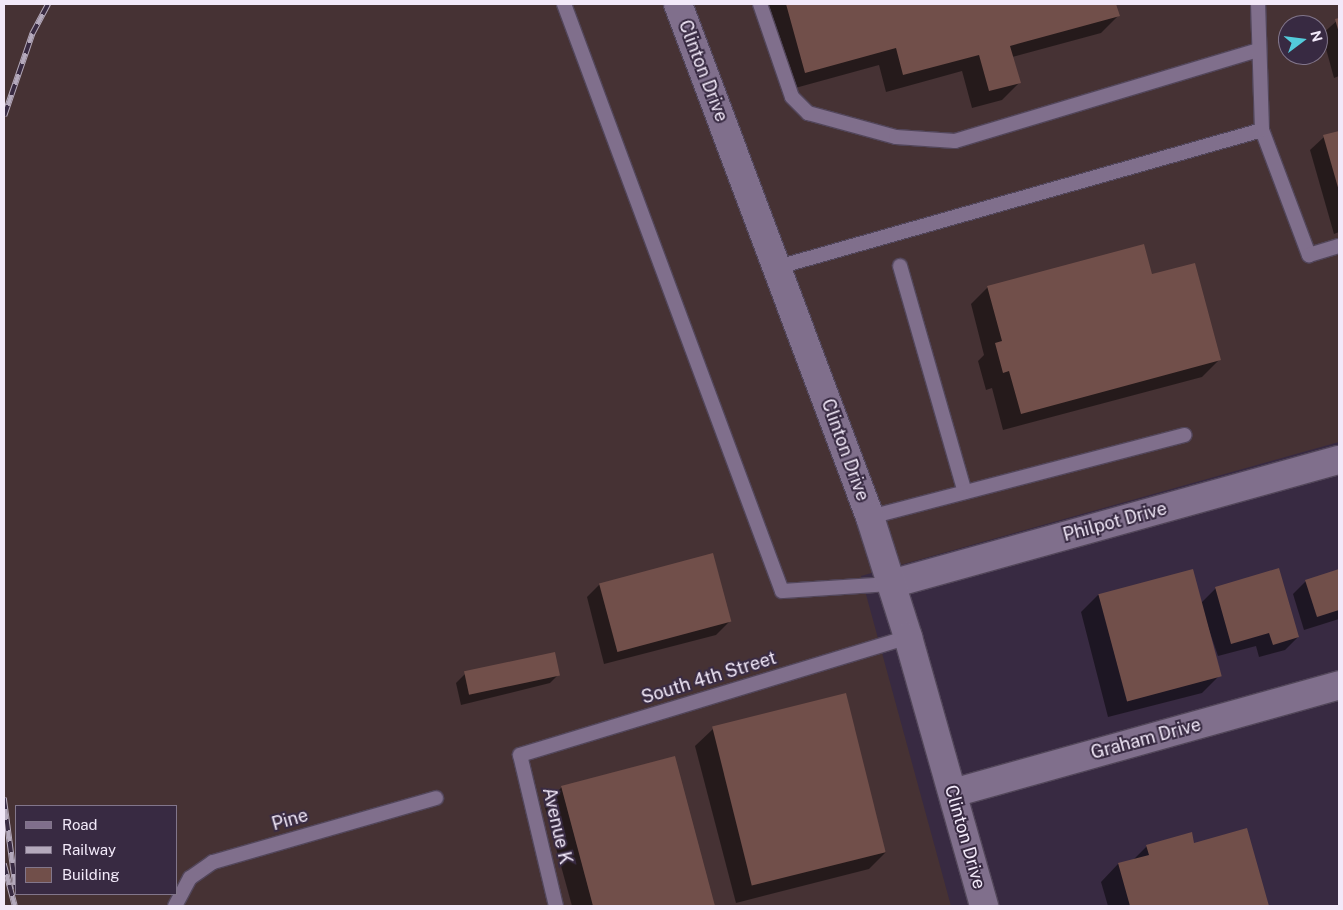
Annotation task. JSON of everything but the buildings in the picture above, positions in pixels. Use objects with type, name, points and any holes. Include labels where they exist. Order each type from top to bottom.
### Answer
[{"type":"main road","name":"Clinton Drive","points":[[678,4],[870,517],[908,636],[984,906]]},
{"type":"main road","name":"Philpot Drive","points":[[891,584],[1339,460]]},
{"type":"main road","name":"Graham Drive","points":[[953,792],[1339,685]]},
{"type":"lane","points":[[564,4],[782,591],[891,584]]},
{"type":"lane","points":[[760,4],[792,97],[808,113],[896,137],[955,141],[1259,50]]},
{"type":"lane","points":[[1258,4],[1262,130],[1309,255],[1339,246]]},
{"type":"lane","points":[[778,267],[1262,130]]},
{"type":"lane","points":[[900,266],[965,492]]},
{"type":"lane","points":[[870,517],[1184,435]]},
{"type":"lane","name":"South 4th Street","points":[[520,755],[908,636]]},
{"type":"lane","name":"Avenue K","points":[[520,755],[556,906]]},
{"type":"lane","name":"Pine","points":[[175,906],[190,878],[213,862],[436,798]]},
{"type":"shaded area","points":[[4,4],[1339,4],[1339,442],[861,576],[951,906],[4,906]]},
{"type":"railway","points":[[4,116],[32,34],[48,4]]},
{"type":"railway","points":[[4,798],[15,881]]},
{"type":"railway","points":[[4,864],[15,906]]}]
